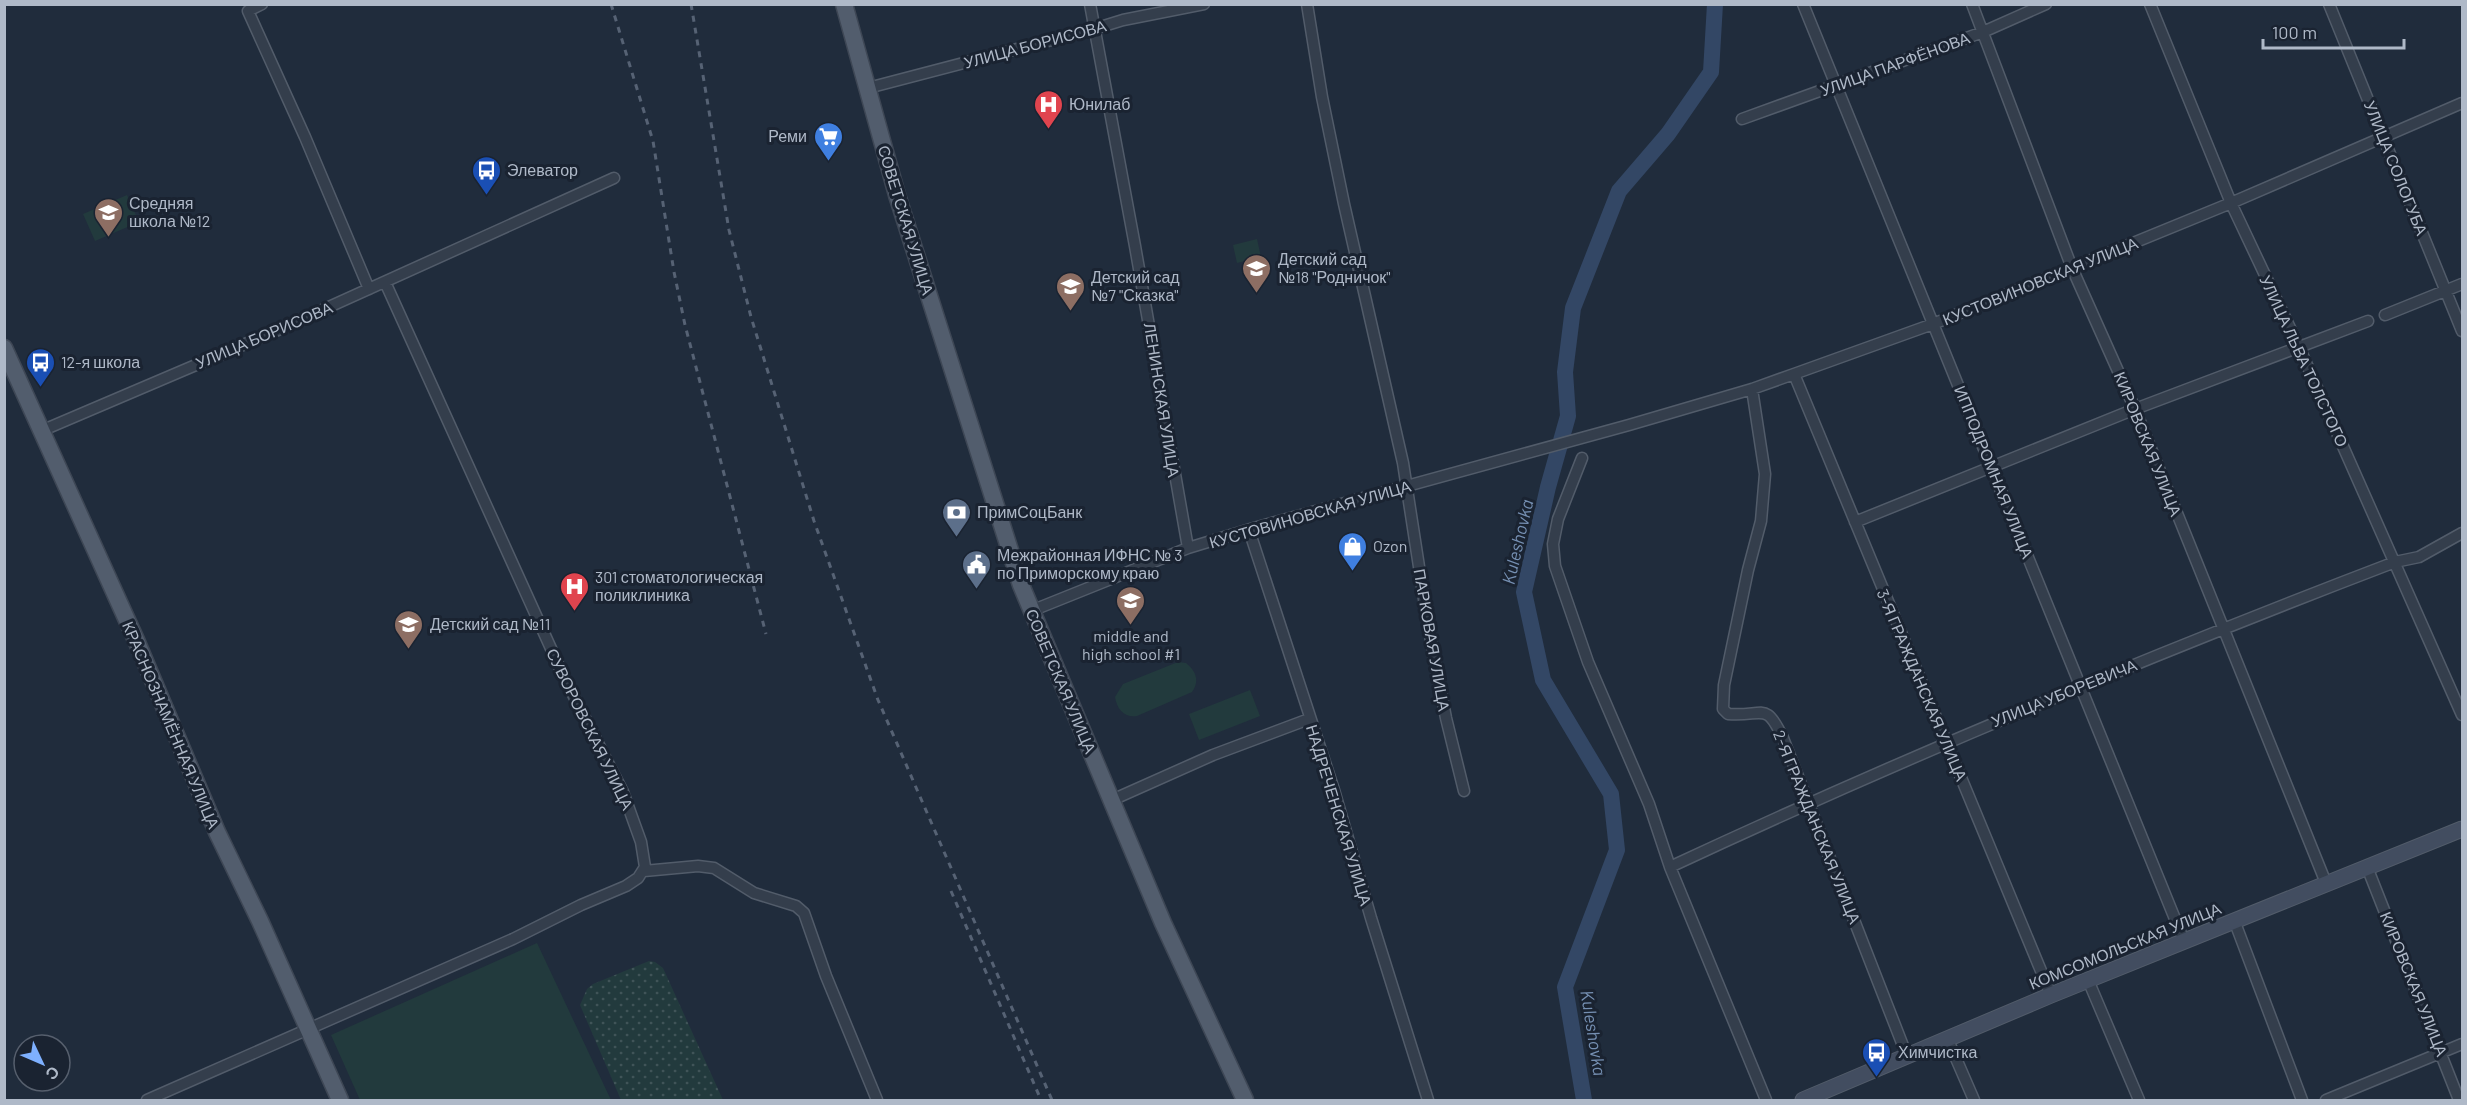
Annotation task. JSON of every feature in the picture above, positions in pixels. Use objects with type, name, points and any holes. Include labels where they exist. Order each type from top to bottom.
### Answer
[{"type":"main road","name":"СОВЕТСКАЯ УЛИЦА","points":[[844,4],[897,195],[986,480],[1031,611],[1163,923],[1245,1101]]},
{"type":"main road","name":"КРАСНОЗНАМЁННАЯ УЛИЦА","points":[[4,348],[140,651],[217,832],[340,1101]]},
{"type":"main road","name":"КОМСОМОЛЬСКАЯ УЛИЦА","points":[[1803,1101],[2051,995],[2463,829]]},
{"type":"street","points":[[262,4],[246,8],[305,138],[369,289]]},
{"type":"street","name":"ЛЕНИНСКАЯ УЛИЦА","points":[[1090,4],[1188,549]]},
{"type":"street","name":"УЛИЦА БОРИСОВА","points":[[868,88],[1123,20],[1204,4]]},
{"type":"street","name":"ПАРКОВАЯ УЛИЦА","points":[[1307,4],[1322,97],[1344,204],[1395,424],[1428,624],[1446,718],[1464,791]]},
{"type":"street","name":"ИППОДРОМНАЯ УЛИЦА","points":[[1803,4],[2184,941]]},
{"type":"street","name":"КИРОВСКАЯ УЛИЦА","points":[[1972,4],[2072,268],[2135,409],[2326,883]]},
{"type":"street","name":"УЛИЦА ПАРФЁНОВА","points":[[1742,119],[1836,87],[1983,32],[2046,4]]},
{"type":"street","name":"УЛИЦА ЛЬВА ТОЛСТОГО","points":[[2150,4],[2231,203],[2299,347],[2463,715]]},
{"type":"street","name":"УЛИЦА СОЛОГУБА","points":[[2329,4],[2463,331]]},
{"type":"street","name":"КУСТОВИНОВСКАЯ УЛИЦА","points":[[1031,611],[1188,549],[1249,530],[1752,389],[1933,324],[2231,203],[2463,103]]},
{"type":"street","name":"УЛИЦА БОРИСОВА","points":[[40,431],[385,282],[614,178]]},
{"type":"street","name":"СУВОРОВСКАЯ УЛИЦА","points":[[385,282],[563,675],[623,792],[645,857],[644,871]]},
{"type":"street","points":[[2385,315],[2463,284]]},
{"type":"street","points":[[1855,522],[2135,409],[2368,321]]},
{"type":"street","name":"3-Я ГРАЖДАНСКАЯ УЛИЦА","points":[[1794,374],[2051,995]]},
{"type":"street","name":"2-Я ГРАЖДАНСКАЯ УЛИЦА","points":[[1752,389],[1764,465],[1761,521],[1748,570],[1722,702],[1728,714],[1765,713],[1773,717],[1907,1056]]},
{"type":"street","points":[[1582,458],[1558,519],[1553,544],[1553,560],[1588,662],[1649,804],[1670,867],[1766,1101]]},
{"type":"street","name":"НАДРЕЧЕНСКАЯ УЛИЦА","points":[[1249,530],[1334,790],[1367,907],[1428,1101]]},
{"type":"street","name":"УЛИЦА УБОРЕВИЧА","points":[[1670,867],[1808,802],[1946,742],[2222,628],[2395,562],[2419,557],[2463,533]]},
{"type":"street","points":[[1112,800],[1213,755],[1309,718]]},
{"type":"street","points":[[147,1101],[308,1029],[439,974],[626,886],[644,871],[698,866],[714,868],[754,893],[796,906],[804,913],[826,976],[877,1101]]},
{"type":"street","name":"КИРОВСКАЯ УЛИЦА","points":[[2367,867],[2442,1052],[2459,1101]]},
{"type":"street","points":[[2234,920],[2302,1101]]},
{"type":"street","points":[[2088,980],[2139,1101]]},
{"type":"street","points":[[1948,1040],[1974,1101]]},
{"type":"street","points":[[2326,1101],[2463,1044]]},
{"type":"green space","points":[[127,195],[139,222],[95,241],[83,214]]},
{"type":"green space","points":[[1257,239],[1261,257],[1237,263],[1233,245]]},
{"type":"green space","points":[[1178,662],[1186,663],[1194,673],[1196,684],[1192,692],[1137,716],[1128,716],[1122,712],[1115,697],[1123,684]]},
{"type":"green space","points":[[1250,690],[1260,716],[1199,740],[1189,714]]},
{"type":"green space","points":[[537,943],[611,1100],[360,1100],[331,1035]]},
{"type":"green space","points":[[649,961],[663,968],[723,1100],[621,1100],[580,1005],[587,989],[593,984]]},
{"type":"waterway","name":"Kuleshovka","points":[[1584,1100],[1565,987],[1617,850],[1611,794],[1543,680],[1524,592],[1548,487],[1568,416],[1565,372],[1573,308],[1619,191],[1668,134],[1711,72],[1715,4]]},
{"type":"railway","points":[[611,4],[653,141],[685,325],[766,634]]},
{"type":"railway","points":[[691,4],[729,230],[751,317],[814,521],[878,700],[1052,1100]]},
{"type":"railway","points":[[951,891],[1041,1100]]},
{"type":"place","name":"Юнилаб","points":[[1048,130]]},
{"type":"place","name":"Реми","points":[[828,162]]},
{"type":"place","name":"Элеватор","points":[[486,196]]},
{"type":"place","name":"Средняя школа №12","points":[[108,238]]},
{"type":"place","name":"Детский сад №18 \"Родничок\"","points":[[1257,294]]},
{"type":"place","name":"Детский сад №7 \"Сказка\"","points":[[1070,312]]},
{"type":"place","name":"12-я школа","points":[[40,388]]},
{"type":"place","name":"ПримСоцБанк","points":[[956,538]]},
{"type":"place","name":"Ozon","points":[[1352,572]]},
{"type":"place","name":"Межрайонная ИФНС № 3 по Приморскому краю","points":[[976,590]]},
{"type":"place","name":"301 стоматологическая поликлиника","points":[[574,612]]},
{"type":"place","name":"middle and high school #1","points":[[1131,626]]},
{"type":"place","name":"Детский сад №11","points":[[409,650]]},
{"type":"place","name":"Химчистка","points":[[1877,1078]]}]
